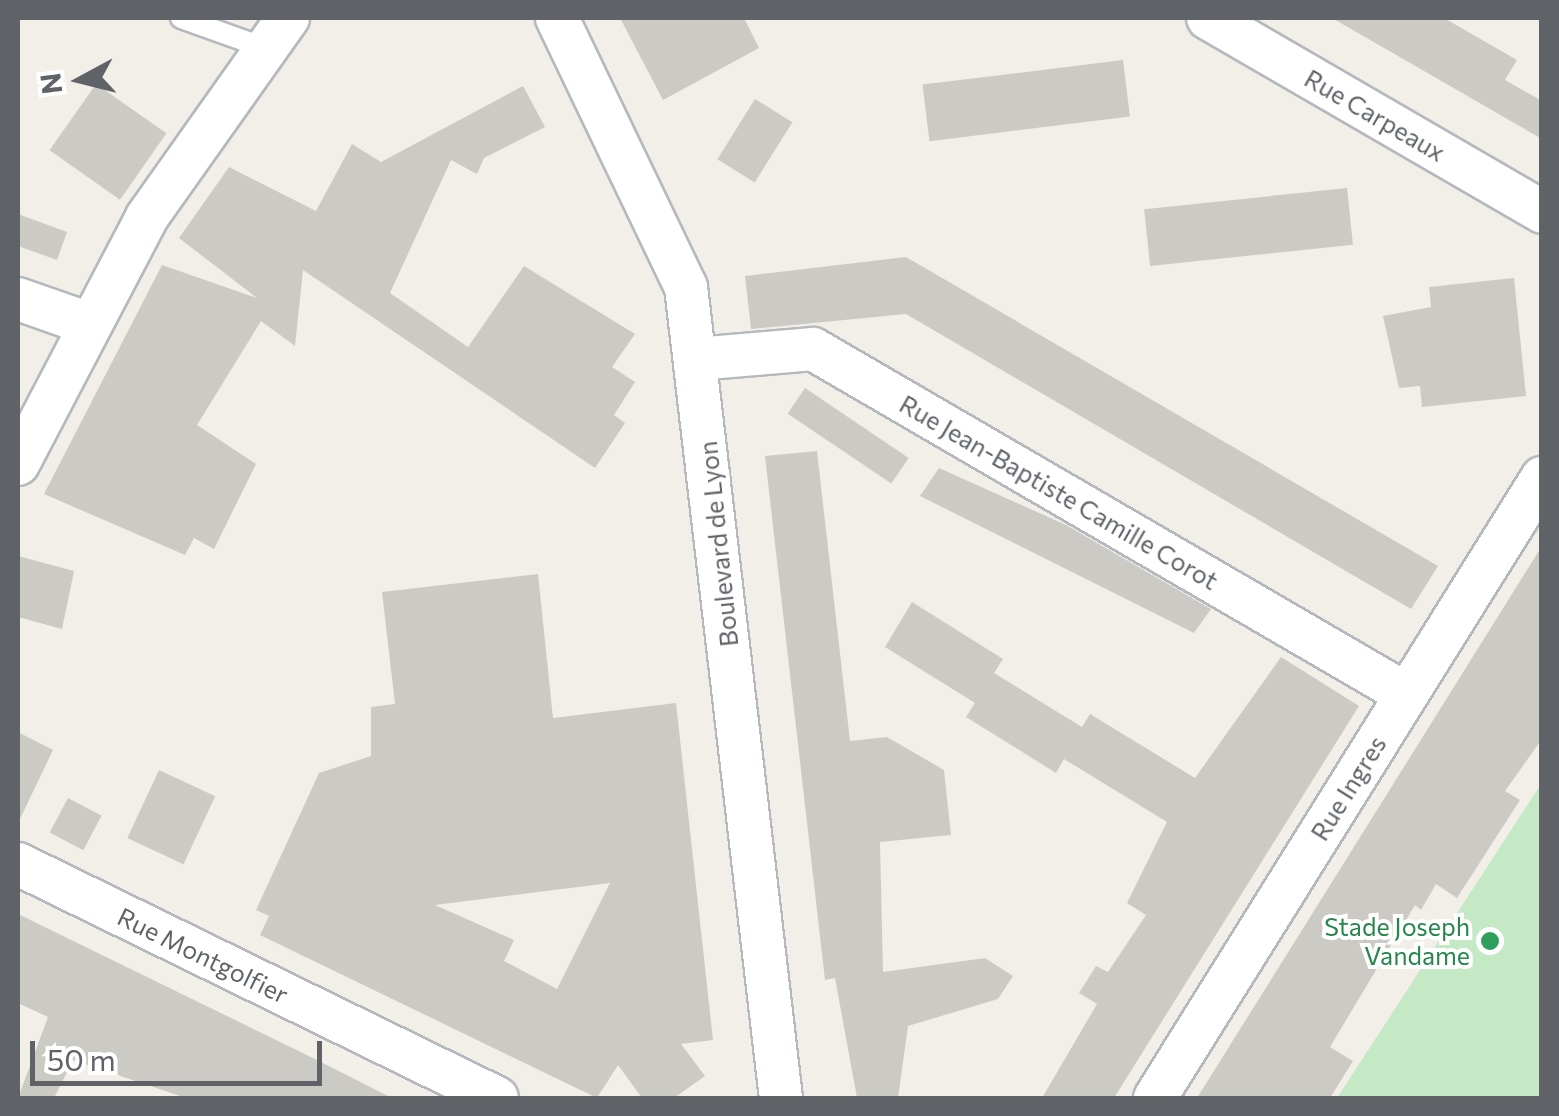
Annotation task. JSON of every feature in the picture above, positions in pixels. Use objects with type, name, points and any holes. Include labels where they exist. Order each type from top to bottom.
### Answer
[{"type":"street","name":"Boulevard de Lyon","points":[[557,18],[674,248],[697,358],[780,1098]]},
{"type":"street","name":"Rue Carpeaux","points":[[1208,18],[1542,212]]},
{"type":"street","points":[[18,464],[148,217],[277,32]]},
{"type":"street","points":[[18,299],[89,324]]},
{"type":"street","name":"Rue Jean-Baptiste Camille Corot","points":[[697,358],[814,349],[1406,694]]},
{"type":"street","name":"Rue Ingres","points":[[1155,1098],[1542,478]]},
{"type":"street","name":"Rue Montgolfier","points":[[18,864],[497,1098]]},
{"type":"lane","points":[[181,18],[277,32]]},
{"type":"green space","name":"Stade Joseph Vandame","points":[[1541,784],[1541,1098],[1337,1098]]},
{"type":"building","points":[[620,18],[744,18],[759,48],[663,100]]},
{"type":"building","points":[[1332,18],[1444,18],[1517,60],[1505,80],[1542,101],[1542,139]]},
{"type":"building","points":[[1123,60],[1130,117],[929,141],[923,85]]},
{"type":"building","points":[[96,84],[166,133],[120,200],[50,150]]},
{"type":"building","points":[[523,86],[545,127],[484,158],[477,174],[451,160],[390,293],[468,347],[524,266],[635,334],[612,367],[635,382],[614,415],[625,423],[595,468],[303,270],[295,346],[261,321],[197,425],[256,464],[214,549],[194,538],[185,555],[44,494],[162,265],[257,298],[179,238],[229,167],[316,211],[352,144],[381,162]]},
{"type":"building","points":[[755,99],[792,122],[755,183],[717,159]]},
{"type":"building","points":[[1347,188],[1353,245],[1150,266],[1144,209]]},
{"type":"building","points":[[18,214],[67,232],[57,260],[18,246]]},
{"type":"building","points":[[906,257],[1438,566],[1411,609],[906,314],[751,329],[745,276]]},
{"type":"building","points":[[1514,278],[1526,396],[1422,407],[1420,386],[1399,388],[1383,316],[1431,307],[1429,287]]},
{"type":"building","points":[[805,388],[909,458],[891,484],[788,414]]},
{"type":"building","points":[[817,451],[850,741],[887,737],[944,770],[951,835],[880,842],[883,972],[985,958],[1013,976],[998,999],[908,1026],[898,1098],[857,1098],[835,978],[825,980],[765,456]]},
{"type":"building","points":[[939,468],[1066,525],[1211,609],[1194,633],[920,496]]},
{"type":"building","points":[[1542,546],[1542,739],[1505,791],[1520,800],[1457,898],[1436,884],[1421,910],[1415,905],[1330,1047],[1353,1061],[1330,1098],[1197,1098]]},
{"type":"building","points":[[18,556],[74,571],[62,629],[18,617]]},
{"type":"building","points":[[538,574],[553,718],[676,703],[713,1040],[681,1044],[705,1076],[674,1098],[642,1098],[618,1065],[597,1098],[260,935],[269,916],[256,910],[319,773],[371,756],[371,707],[395,704],[382,592]],"holes":[[[610,883],[557,989],[504,961],[514,940],[435,905]]]},
{"type":"building","points":[[912,602],[1003,659],[994,673],[1082,727],[1090,714],[1195,778],[1281,657],[1359,706],[1114,1098],[1042,1098],[1097,1004],[1079,993],[1096,966],[1108,972],[1146,915],[1127,903],[1167,822],[1064,759],[1056,773],[966,717],[975,703],[885,647]]},
{"type":"building","points":[[18,732],[53,750],[18,823]]},
{"type":"building","points":[[159,770],[215,796],[183,864],[127,838]]},
{"type":"building","points":[[68,798],[102,816],[83,850],[50,832]]},
{"type":"building","points":[[18,914],[392,1098],[186,1098],[73,1060],[54,1098],[18,1098],[48,1017],[18,1003]]},
{"type":"place","name":"Stade Joseph Vandame","points":[[1490,941]]}]
